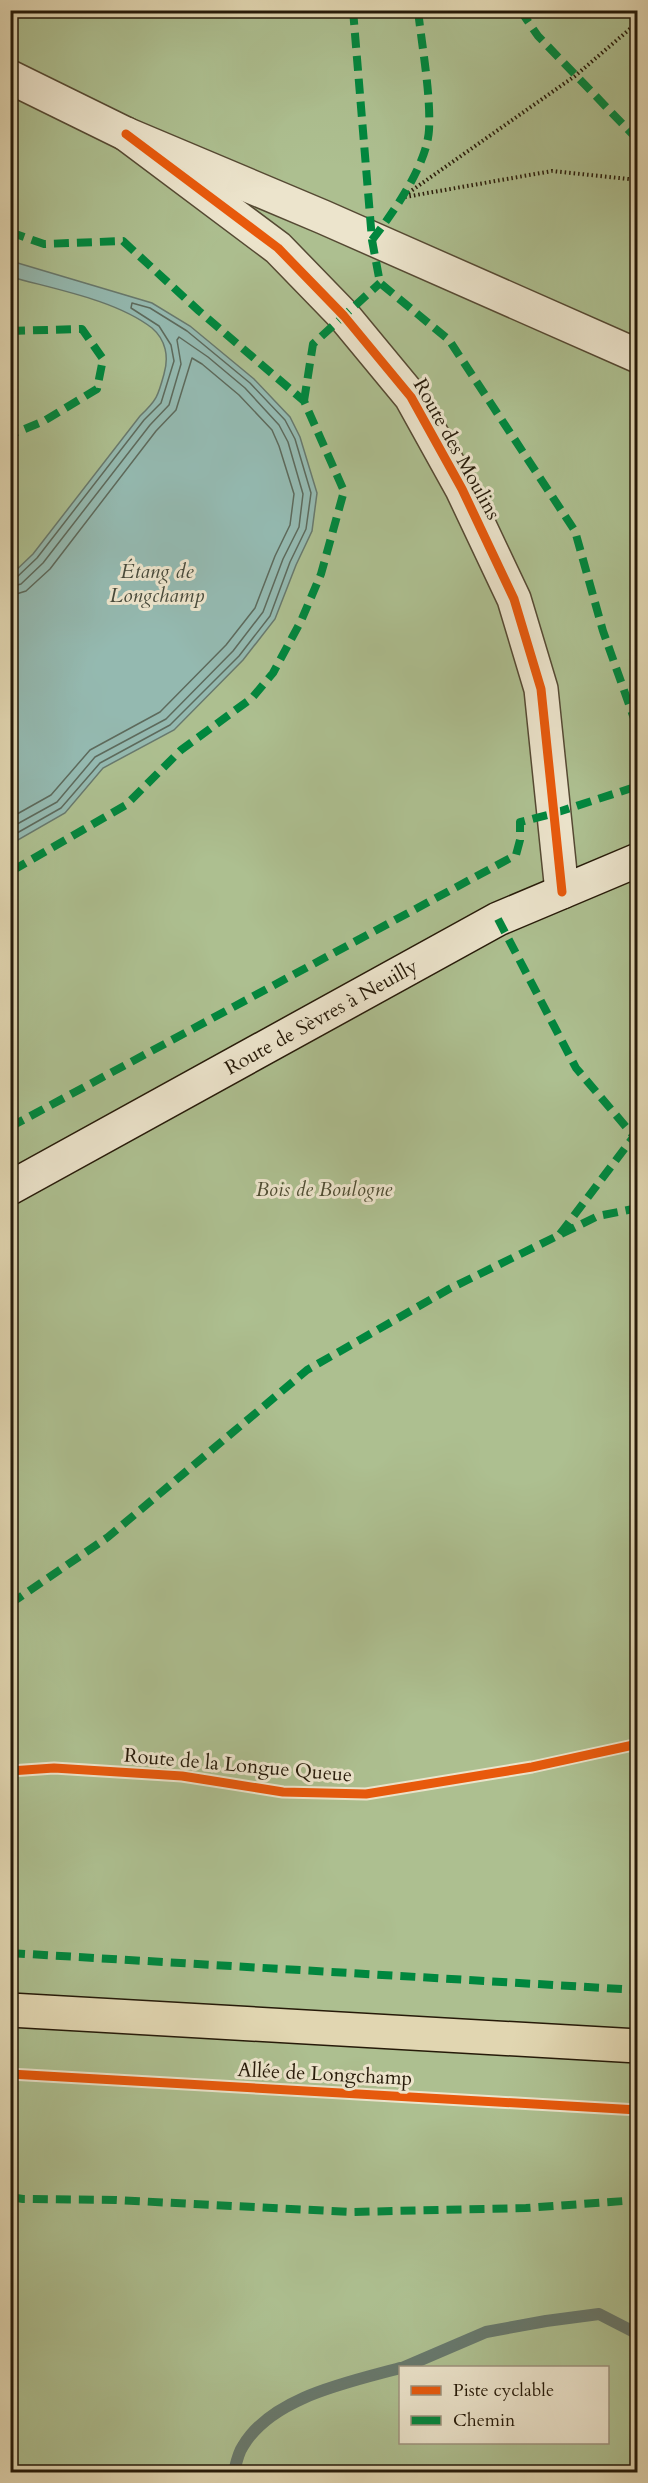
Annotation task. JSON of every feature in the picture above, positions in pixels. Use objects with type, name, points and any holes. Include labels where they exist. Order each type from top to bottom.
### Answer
[{"type":"main road","points":[[10,2010],[638,2046]]},
{"type":"street","name":"Route des Moulins","points":[[10,77],[126,134],[323,217],[638,356]]},
{"type":"street","name":"Route des Moulins","points":[[126,134],[278,248],[344,316],[411,397],[462,489],[514,599],[541,689],[562,892]]},
{"type":"street","name":"Route de Sèvres à Neuilly","points":[[10,1188],[498,919],[638,860]]},
{"type":"path","points":[[638,22],[575,76],[401,198],[552,171],[638,180]]},
{"type":"green space","name":"Bois de Boulogne","points":[[10,11],[637,11],[637,2472],[11,2472]]},
{"type":"water","name":"Étang de Longchamp","points":[[11,261],[152,303],[190,326],[254,379],[290,417],[300,437],[317,493],[312,531],[275,619],[243,660],[174,730],[103,768],[65,813],[11,844],[11,575],[33,554],[156,397],[166,361],[165,349],[157,333],[137,318],[84,296],[11,277]]},
{"type":"waterway","points":[[407,2366],[486,2332],[546,2321],[599,2314],[638,2334]]},
{"type":"waterway","points":[[234,2472],[238,2455],[256,2429],[292,2403],[336,2386],[399,2368]]},
{"type":"marked path","points":[[353,10],[372,240],[380,283],[449,340],[575,531],[603,631],[636,724],[638,737]]},
{"type":"marked path","points":[[372,240],[408,188],[427,144],[429,102],[418,10]]},
{"type":"marked path","points":[[520,10],[538,36],[638,140]]},
{"type":"marked path","points":[[10,232],[44,244],[123,241],[199,311],[304,401],[344,491],[321,574],[301,621],[273,673],[252,698],[181,750],[126,805],[10,872]]},
{"type":"marked path","points":[[304,401],[313,344],[380,283]]},
{"type":"marked path","points":[[10,331],[82,329],[103,359],[97,389],[44,421],[10,435]]},
{"type":"marked path","points":[[10,1127],[516,855],[520,840],[520,822],[638,786]]},
{"type":"marked path","points":[[498,919],[576,1068],[638,1141]]},
{"type":"marked path","points":[[560,1234],[638,1131]]},
{"type":"marked path","points":[[10,1604],[108,1537],[307,1370],[449,1289],[598,1216],[638,1208]]},
{"type":"marked path","points":[[10,1953],[638,1990]]},
{"type":"marked path","points":[[10,2197],[351,2212],[526,2208],[638,2200]]},
{"type":"cycle path","points":[[126,134],[278,248],[344,316],[411,397],[462,489],[514,599],[541,689],[562,892]]},
{"type":"cycle path","name":"Route de la Longue Queue","points":[[10,1771],[54,1768],[182,1776],[283,1792],[366,1794],[532,1767],[638,1744]]},
{"type":"cycle path","name":"Allée de Longchamp","points":[[10,2074],[638,2110]]}]
